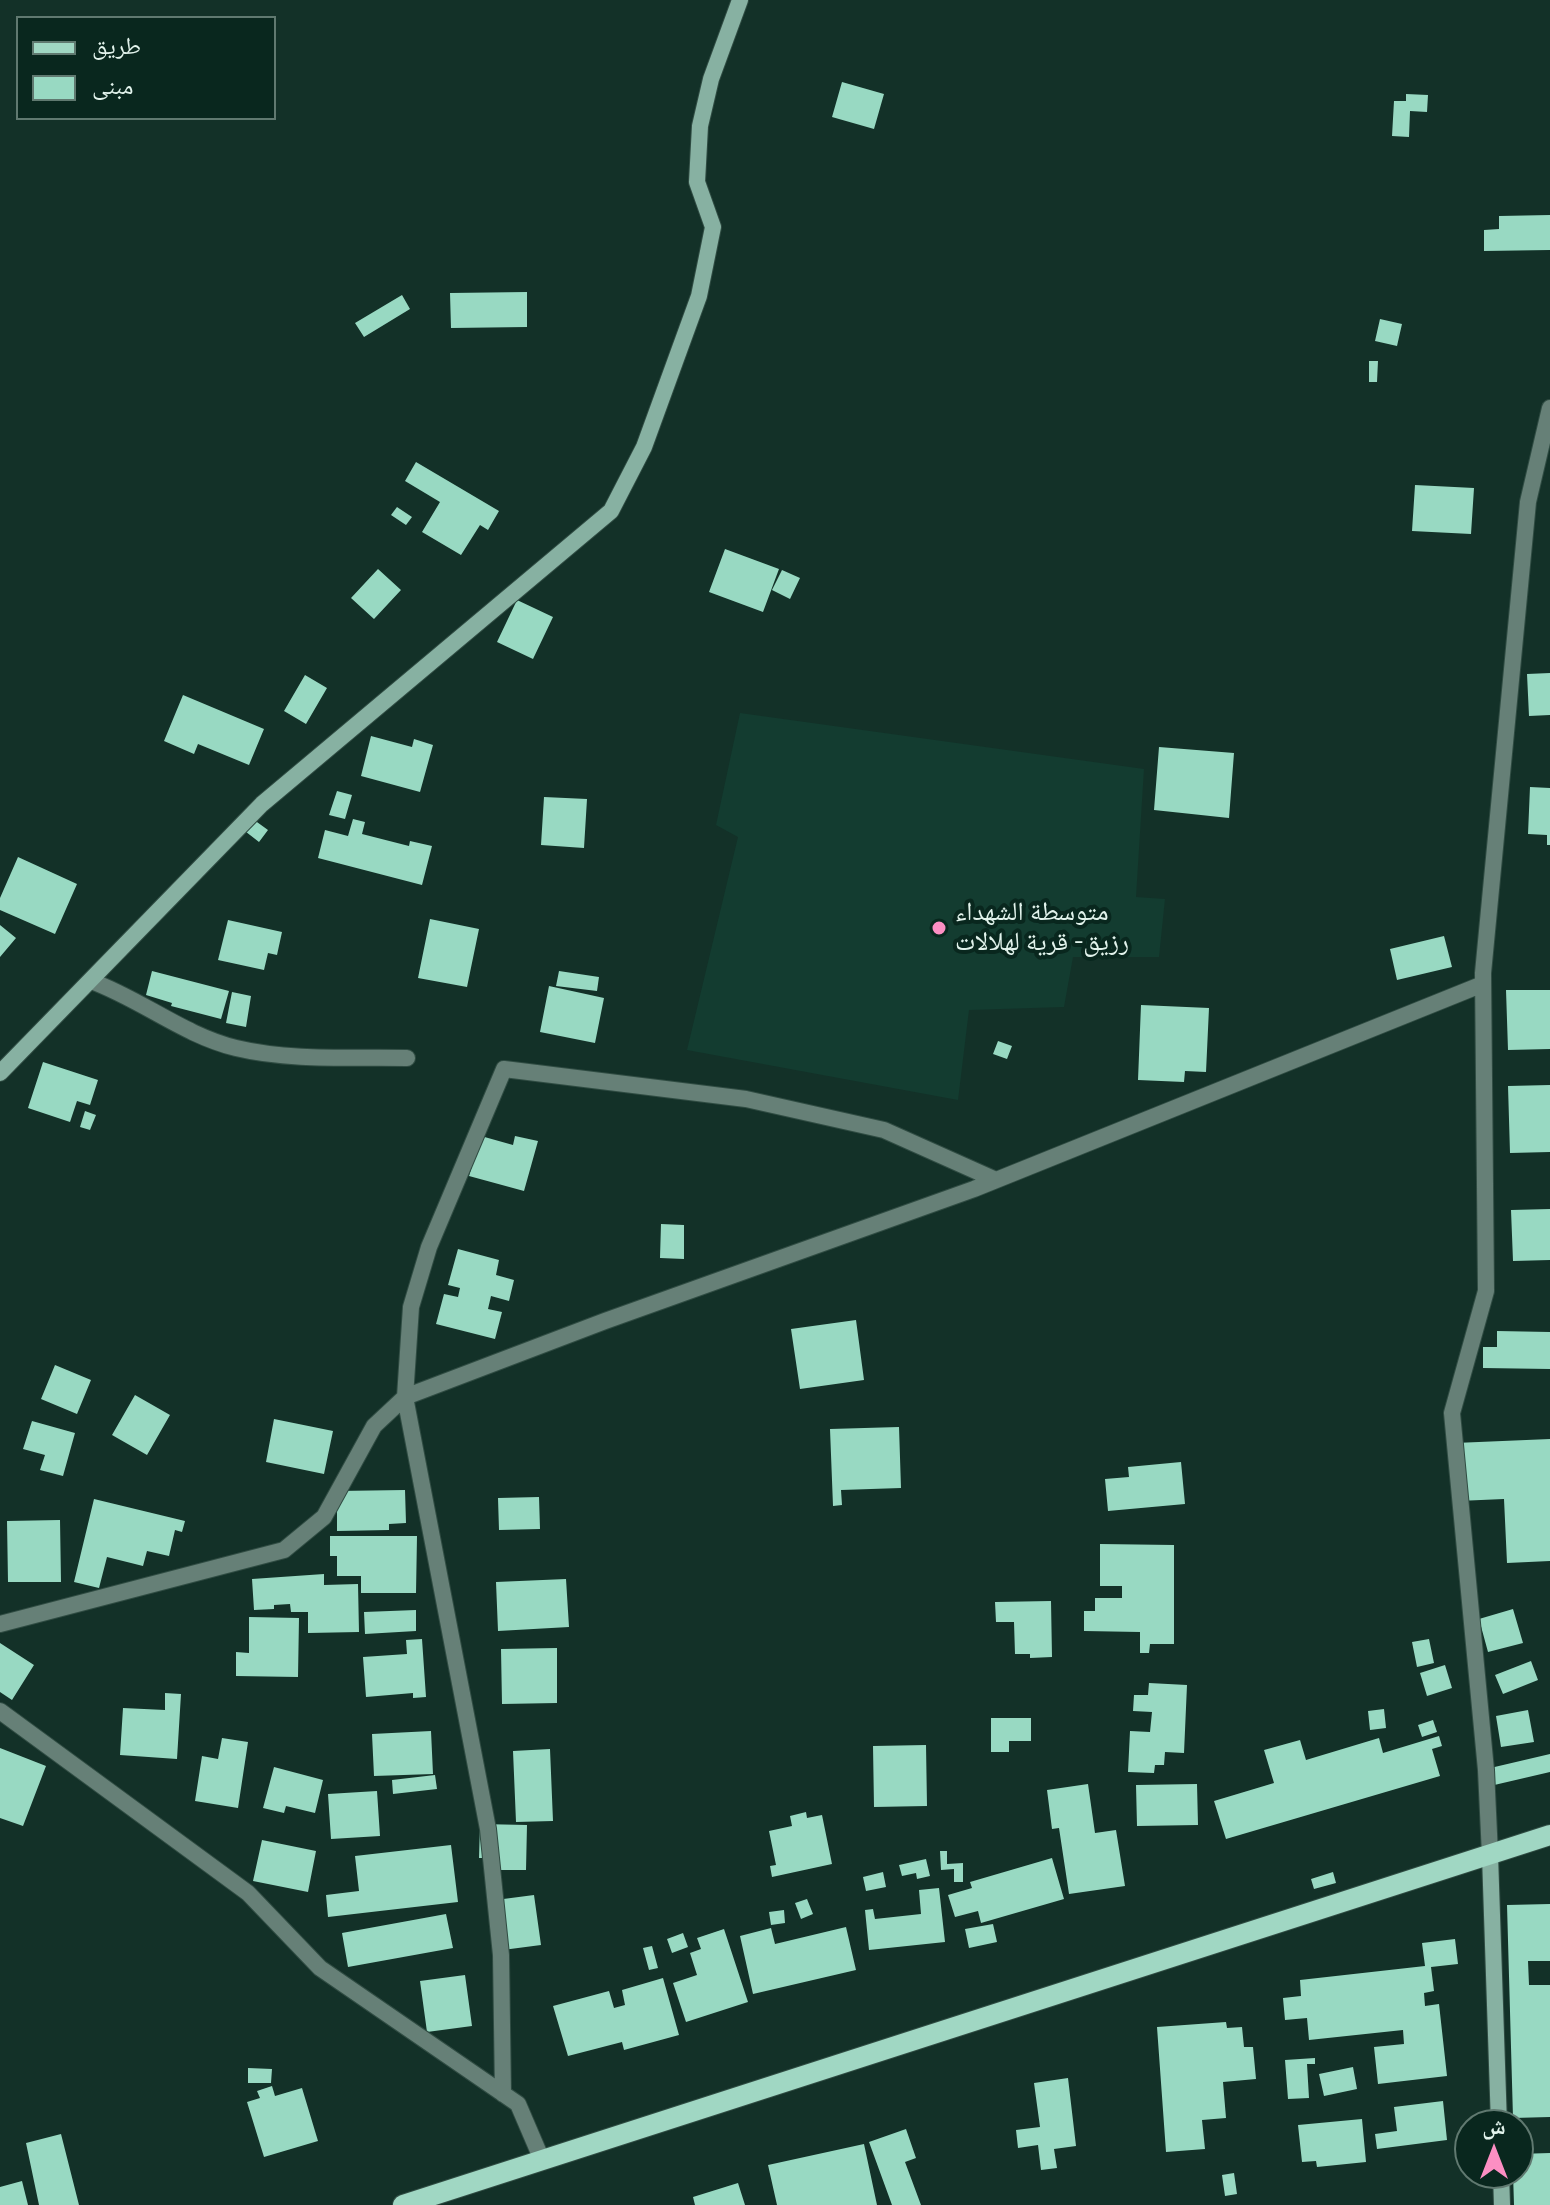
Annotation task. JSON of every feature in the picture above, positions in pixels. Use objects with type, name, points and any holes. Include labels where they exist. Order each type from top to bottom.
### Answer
[{"type":"main road","points":[[403,2205],[1550,1835]]},
{"type":"street","points":[[0,1073],[262,804],[611,511],[644,447],[699,296],[713,227],[697,182],[700,126],[711,79],[740,0]]},
{"type":"street","points":[[1498,2109],[1486,1770],[1452,1413],[1486,1291],[1483,984],[1528,502],[1550,408]]},
{"type":"street","points":[[91,981],[112,989],[167,1021],[234,1048],[281,1055],[407,1058]]},
{"type":"street","points":[[0,1624],[284,1550],[324,1517],[374,1426],[405,1397],[605,1321],[996,1180],[1483,984]]},
{"type":"street","points":[[503,2094],[501,1955],[488,1829],[405,1397],[411,1307],[429,1247],[504,1069],[746,1099],[884,1130],[996,1180]]},
{"type":"street","points":[[0,1711],[248,1893],[320,1968],[518,2104],[542,2160]]},
{"type":"shaded area","name":"متوسطة الشهداء رزيق- قرية لهلالات","points":[[740,713],[1144,769],[1136,897],[1165,899],[1159,957],[1073,957],[1064,1007],[969,1010],[958,1100],[687,1050],[738,837],[716,825]]},
{"type":"building","points":[[842,82],[884,94],[874,129],[832,117]]},
{"type":"building","points":[[1406,94],[1428,95],[1427,112],[1410,111],[1409,137],[1392,136],[1394,101],[1406,101]]},
{"type":"building","points":[[1550,215],[1550,250],[1484,251],[1484,230],[1499,229],[1499,216]]},
{"type":"building","points":[[527,292],[527,327],[451,328],[450,293]]},
{"type":"building","points":[[402,295],[410,309],[364,337],[355,323]]},
{"type":"building","points":[[1380,319],[1402,324],[1397,346],[1375,341]]},
{"type":"building","points":[[1369,361],[1378,361],[1377,382],[1369,382]]},
{"type":"building","points":[[416,462],[499,511],[488,530],[480,525],[461,555],[422,532],[440,502],[405,481]]},
{"type":"building","points":[[1415,485],[1474,488],[1471,534],[1412,531]]},
{"type":"building","points":[[397,507],[412,517],[406,525],[391,515]]},
{"type":"building","points":[[725,549],[779,569],[763,612],[709,592]]},
{"type":"building","points":[[378,569],[401,590],[374,619],[351,598]]},
{"type":"building","points":[[782,570],[800,578],[790,599],[772,590]]},
{"type":"building","points":[[517,600],[553,617],[533,659],[497,642]]},
{"type":"building","points":[[1550,673],[1550,715],[1529,716],[1527,674]]},
{"type":"building","points":[[305,675],[327,688],[306,724],[284,711]]},
{"type":"building","points":[[183,695],[264,729],[249,765],[198,744],[194,754],[164,741]]},
{"type":"building","points":[[371,736],[412,747],[414,739],[433,745],[420,792],[361,776]]},
{"type":"building","points":[[1159,747],[1234,753],[1229,818],[1154,810]]},
{"type":"building","points":[[1530,787],[1550,788],[1550,845],[1547,845],[1547,835],[1528,834]]},
{"type":"building","points":[[337,791],[352,795],[345,819],[329,815]]},
{"type":"building","points":[[544,797],[587,799],[584,848],[541,845]]},
{"type":"building","points":[[250,817],[268,830],[259,842],[241,828]]},
{"type":"building","points":[[353,819],[365,822],[362,834],[409,846],[410,841],[432,846],[422,885],[318,858],[325,830],[348,836]]},
{"type":"building","points":[[18,857],[77,884],[55,934],[0,910],[0,898]]},
{"type":"building","points":[[430,919],[479,929],[467,987],[418,978]]},
{"type":"building","points":[[228,920],[282,932],[277,955],[268,953],[264,970],[218,960]]},
{"type":"building","points":[[0,925],[16,938],[0,957]]},
{"type":"building","points":[[1444,936],[1452,967],[1397,980],[1390,949]]},
{"type":"building","points":[[152,971],[229,991],[221,1019],[171,1006],[172,1003],[146,995]]},
{"type":"building","points":[[559,971],[599,977],[597,991],[556,986]]},
{"type":"building","points":[[549,986],[604,998],[595,1043],[540,1032]]},
{"type":"building","points":[[1506,990],[1550,990],[1550,1049],[1508,1050]]},
{"type":"building","points":[[232,992],[251,996],[246,1027],[226,1023]]},
{"type":"building","points":[[1141,1005],[1209,1008],[1206,1072],[1185,1071],[1184,1082],[1138,1080]]},
{"type":"building","points":[[998,1041],[1012,1046],[1007,1059],[993,1054]]},
{"type":"building","points":[[43,1062],[98,1080],[90,1105],[77,1101],[70,1122],[28,1108]]},
{"type":"building","points":[[1550,1085],[1550,1152],[1510,1153],[1508,1086]]},
{"type":"building","points":[[85,1111],[96,1115],[90,1130],[80,1127]]},
{"type":"building","points":[[481,1136],[513,1145],[515,1136],[538,1141],[524,1191],[469,1176]]},
{"type":"building","points":[[1550,1209],[1550,1260],[1513,1261],[1511,1210]]},
{"type":"building","points":[[661,1224],[684,1225],[684,1259],[660,1258]]},
{"type":"building","points":[[458,1249],[499,1260],[496,1275],[514,1280],[509,1301],[491,1296],[488,1309],[502,1312],[495,1339],[436,1324],[444,1294],[458,1297],[460,1288],[448,1285]]},
{"type":"building","points":[[856,1320],[864,1380],[800,1389],[791,1329]]},
{"type":"building","points":[[1497,1331],[1550,1332],[1550,1369],[1483,1368],[1483,1347],[1497,1347]]},
{"type":"building","points":[[55,1365],[91,1380],[77,1414],[41,1399]]},
{"type":"building","points":[[135,1395],[170,1415],[147,1455],[112,1435]]},
{"type":"building","points":[[274,1419],[333,1431],[324,1474],[266,1462]]},
{"type":"building","points":[[32,1421],[75,1433],[63,1476],[40,1470],[45,1455],[23,1449]]},
{"type":"building","points":[[899,1427],[901,1488],[841,1490],[842,1505],[833,1506],[830,1429]]},
{"type":"building","points":[[1550,1439],[1550,1561],[1507,1563],[1504,1499],[1458,1501],[1455,1443]]},
{"type":"building","points":[[1181,1462],[1185,1504],[1108,1511],[1105,1479],[1129,1477],[1128,1467]]},
{"type":"building","points":[[405,1490],[406,1523],[389,1524],[389,1530],[337,1531],[337,1491]]},
{"type":"building","points":[[539,1497],[540,1529],[499,1530],[498,1498]]},
{"type":"building","points":[[94,1499],[185,1521],[182,1532],[175,1530],[169,1556],[147,1551],[143,1566],[107,1557],[99,1588],[74,1582]]},
{"type":"building","points":[[60,1520],[61,1582],[8,1582],[7,1521]]},
{"type":"building","points":[[330,1536],[417,1536],[416,1593],[361,1593],[361,1576],[337,1576],[337,1556],[330,1556]]},
{"type":"building","points":[[1100,1544],[1174,1545],[1174,1644],[1150,1644],[1149,1653],[1140,1653],[1140,1632],[1084,1631],[1084,1611],[1095,1611],[1095,1598],[1122,1598],[1122,1586],[1100,1586]]},
{"type":"building","points":[[324,1574],[324,1585],[358,1584],[359,1632],[308,1633],[308,1612],[291,1612],[290,1604],[254,1610],[252,1579]]},
{"type":"building","points":[[566,1579],[569,1627],[498,1631],[496,1582]]},
{"type":"building","points":[[1051,1601],[1052,1657],[1030,1658],[1030,1654],[1015,1654],[1014,1622],[996,1622],[995,1602]]},
{"type":"building","points":[[1513,1609],[1523,1643],[1488,1652],[1479,1619]]},
{"type":"building","points":[[416,1610],[416,1631],[365,1634],[364,1612]]},
{"type":"building","points":[[249,1617],[299,1618],[298,1677],[236,1676],[236,1652],[249,1653]]},
{"type":"building","points":[[422,1639],[426,1697],[413,1698],[413,1693],[366,1697],[363,1657],[407,1654],[406,1640]]},
{"type":"building","points":[[1429,1639],[1434,1663],[1417,1667],[1412,1642]]},
{"type":"building","points":[[0,1643],[34,1665],[12,1700],[0,1692]]},
{"type":"building","points":[[557,1648],[557,1703],[502,1704],[501,1649]]},
{"type":"building","points":[[1531,1661],[1538,1680],[1503,1694],[1495,1675]]},
{"type":"building","points":[[1445,1665],[1452,1688],[1427,1696],[1420,1673]]},
{"type":"building","points":[[1149,1683],[1187,1685],[1184,1753],[1165,1752],[1164,1765],[1155,1765],[1154,1773],[1128,1772],[1130,1731],[1150,1732],[1152,1712],[1133,1711],[1134,1695],[1148,1695]]},
{"type":"building","points":[[165,1693],[181,1694],[177,1759],[120,1755],[123,1708],[165,1710]]},
{"type":"building","points":[[1384,1709],[1386,1728],[1370,1730],[1368,1711]]},
{"type":"building","points":[[1528,1710],[1534,1742],[1501,1747],[1496,1716]]},
{"type":"building","points":[[991,1718],[1031,1718],[1031,1741],[1009,1741],[1009,1752],[991,1752]]},
{"type":"building","points":[[1433,1720],[1437,1732],[1422,1737],[1418,1725]]},
{"type":"building","points":[[431,1731],[433,1774],[374,1776],[372,1734]]},
{"type":"building","points":[[1439,1736],[1442,1746],[1432,1749],[1440,1776],[1226,1839],[1214,1801],[1274,1783],[1264,1750],[1300,1740],[1306,1760],[1379,1738],[1383,1753]]},
{"type":"building","points":[[222,1738],[248,1742],[238,1808],[195,1801],[202,1756],[218,1759]]},
{"type":"building","points":[[926,1745],[927,1806],[874,1807],[873,1746]]},
{"type":"building","points":[[0,1748],[46,1766],[23,1826],[0,1818]]},
{"type":"building","points":[[550,1749],[553,1821],[516,1822],[513,1751]]},
{"type":"building","points":[[1550,1754],[1550,1772],[1490,1786],[1486,1769]]},
{"type":"building","points":[[274,1767],[323,1780],[315,1813],[286,1806],[284,1813],[263,1808]]},
{"type":"building","points":[[435,1775],[437,1789],[393,1794],[392,1780]]},
{"type":"building","points":[[1088,1784],[1095,1833],[1116,1830],[1125,1886],[1069,1894],[1059,1828],[1052,1829],[1047,1790]]},
{"type":"building","points":[[1197,1784],[1198,1825],[1137,1826],[1136,1785]]},
{"type":"building","points":[[377,1791],[380,1836],[331,1839],[328,1794]]},
{"type":"building","points":[[806,1812],[807,1818],[822,1815],[832,1864],[772,1877],[770,1866],[776,1865],[769,1831],[792,1826],[790,1816]]},
{"type":"building","points":[[480,1824],[527,1825],[526,1870],[497,1870],[497,1858],[479,1858]]},
{"type":"building","points":[[262,1840],[316,1851],[308,1892],[253,1881]]},
{"type":"building","points":[[451,1845],[458,1902],[328,1917],[326,1895],[359,1891],[355,1856]]},
{"type":"building","points":[[940,1851],[947,1851],[947,1864],[963,1863],[963,1882],[954,1882],[954,1869],[941,1870]]},
{"type":"building","points":[[1052,1858],[1064,1899],[981,1923],[978,1911],[955,1917],[948,1895],[972,1888],[970,1882]]},
{"type":"building","points":[[926,1859],[930,1876],[917,1879],[916,1873],[902,1876],[899,1865]]},
{"type":"building","points":[[883,1872],[886,1887],[866,1891],[863,1877]]},
{"type":"building","points":[[1333,1872],[1336,1883],[1314,1889],[1311,1879]]},
{"type":"building","points":[[939,1888],[945,1942],[869,1950],[865,1910],[873,1909],[875,1919],[921,1914],[919,1890]]},
{"type":"building","points":[[534,1895],[541,1945],[495,1951],[488,1901]]},
{"type":"building","points":[[807,1899],[813,1914],[801,1919],[795,1903]]},
{"type":"building","points":[[1550,1904],[1550,1961],[1528,1961],[1529,1985],[1550,1985],[1550,2117],[1534,2117],[1534,2109],[1513,2109],[1507,1905]]},
{"type":"building","points":[[784,1910],[785,1923],[771,1925],[769,1912]]},
{"type":"building","points":[[446,1914],[453,1948],[348,1967],[342,1933]]},
{"type":"building","points":[[993,1924],[997,1942],[969,1948],[965,1929]]},
{"type":"building","points":[[846,1927],[856,1970],[753,1994],[740,1936],[771,1928],[775,1944]]},
{"type":"building","points":[[724,1929],[748,2002],[686,2022],[673,1983],[697,1975],[690,1953],[701,1949],[697,1938]]},
{"type":"building","points":[[683,1933],[688,1947],[672,1953],[667,1939]]},
{"type":"building","points":[[1455,1939],[1458,1964],[1431,1967],[1434,1991],[1424,1993],[1425,2006],[1439,2004],[1447,2076],[1378,2084],[1374,2047],[1404,2044],[1403,2030],[1309,2040],[1307,2018],[1285,2020],[1283,1998],[1301,1996],[1300,1980],[1425,1966],[1422,1943]]},
{"type":"building","points":[[652,1946],[658,1968],[649,1970],[643,1948]]},
{"type":"building","points":[[465,1975],[472,2026],[427,2032],[420,1981]]},
{"type":"building","points":[[663,1978],[679,2035],[624,2050],[622,2042],[568,2056],[553,2006],[609,1991],[614,2008],[625,2005],[622,1990]]},
{"type":"building","points":[[1226,2022],[1227,2028],[1242,2027],[1244,2047],[1253,2047],[1256,2079],[1223,2082],[1226,2118],[1202,2120],[1205,2149],[1166,2152],[1157,2027]]},
{"type":"building","points":[[1315,2058],[1315,2064],[1307,2064],[1309,2098],[1288,2099],[1285,2060]]},
{"type":"building","points":[[1353,2067],[1357,2089],[1324,2096],[1319,2074]]},
{"type":"building","points":[[248,2068],[272,2069],[271,2083],[248,2083]]},
{"type":"building","points":[[1068,2078],[1076,2146],[1054,2149],[1057,2168],[1041,2170],[1038,2145],[1018,2148],[1016,2130],[1040,2127],[1034,2083]]},
{"type":"building","points":[[272,2086],[275,2096],[302,2088],[318,2141],[264,2157],[247,2102],[260,2098],[257,2091]]},
{"type":"building","points":[[1443,2101],[1447,2140],[1377,2149],[1375,2134],[1397,2131],[1394,2107]]},
{"type":"building","points":[[1362,2119],[1366,2162],[1317,2167],[1316,2161],[1302,2162],[1298,2125]]},
{"type":"building","points":[[906,2129],[916,2158],[905,2162],[921,2205],[892,2205],[869,2142]]},
{"type":"building","points":[[61,2134],[79,2205],[39,2205],[26,2143]]},
{"type":"building","points":[[864,2144],[877,2205],[777,2205],[768,2165]]},
{"type":"building","points":[[1550,2153],[1550,2205],[1514,2205],[1514,2189],[1534,2189],[1534,2154]]},
{"type":"building","points":[[1234,2173],[1237,2194],[1225,2196],[1222,2175]]},
{"type":"building","points":[[22,2181],[28,2205],[0,2205],[0,2187]]},
{"type":"building","points":[[738,2183],[745,2205],[695,2205],[693,2197]]},
{"type":"place","name":"متوسطة الشهداء رزيق- قرية لهلالات","points":[[939,928]]}]
